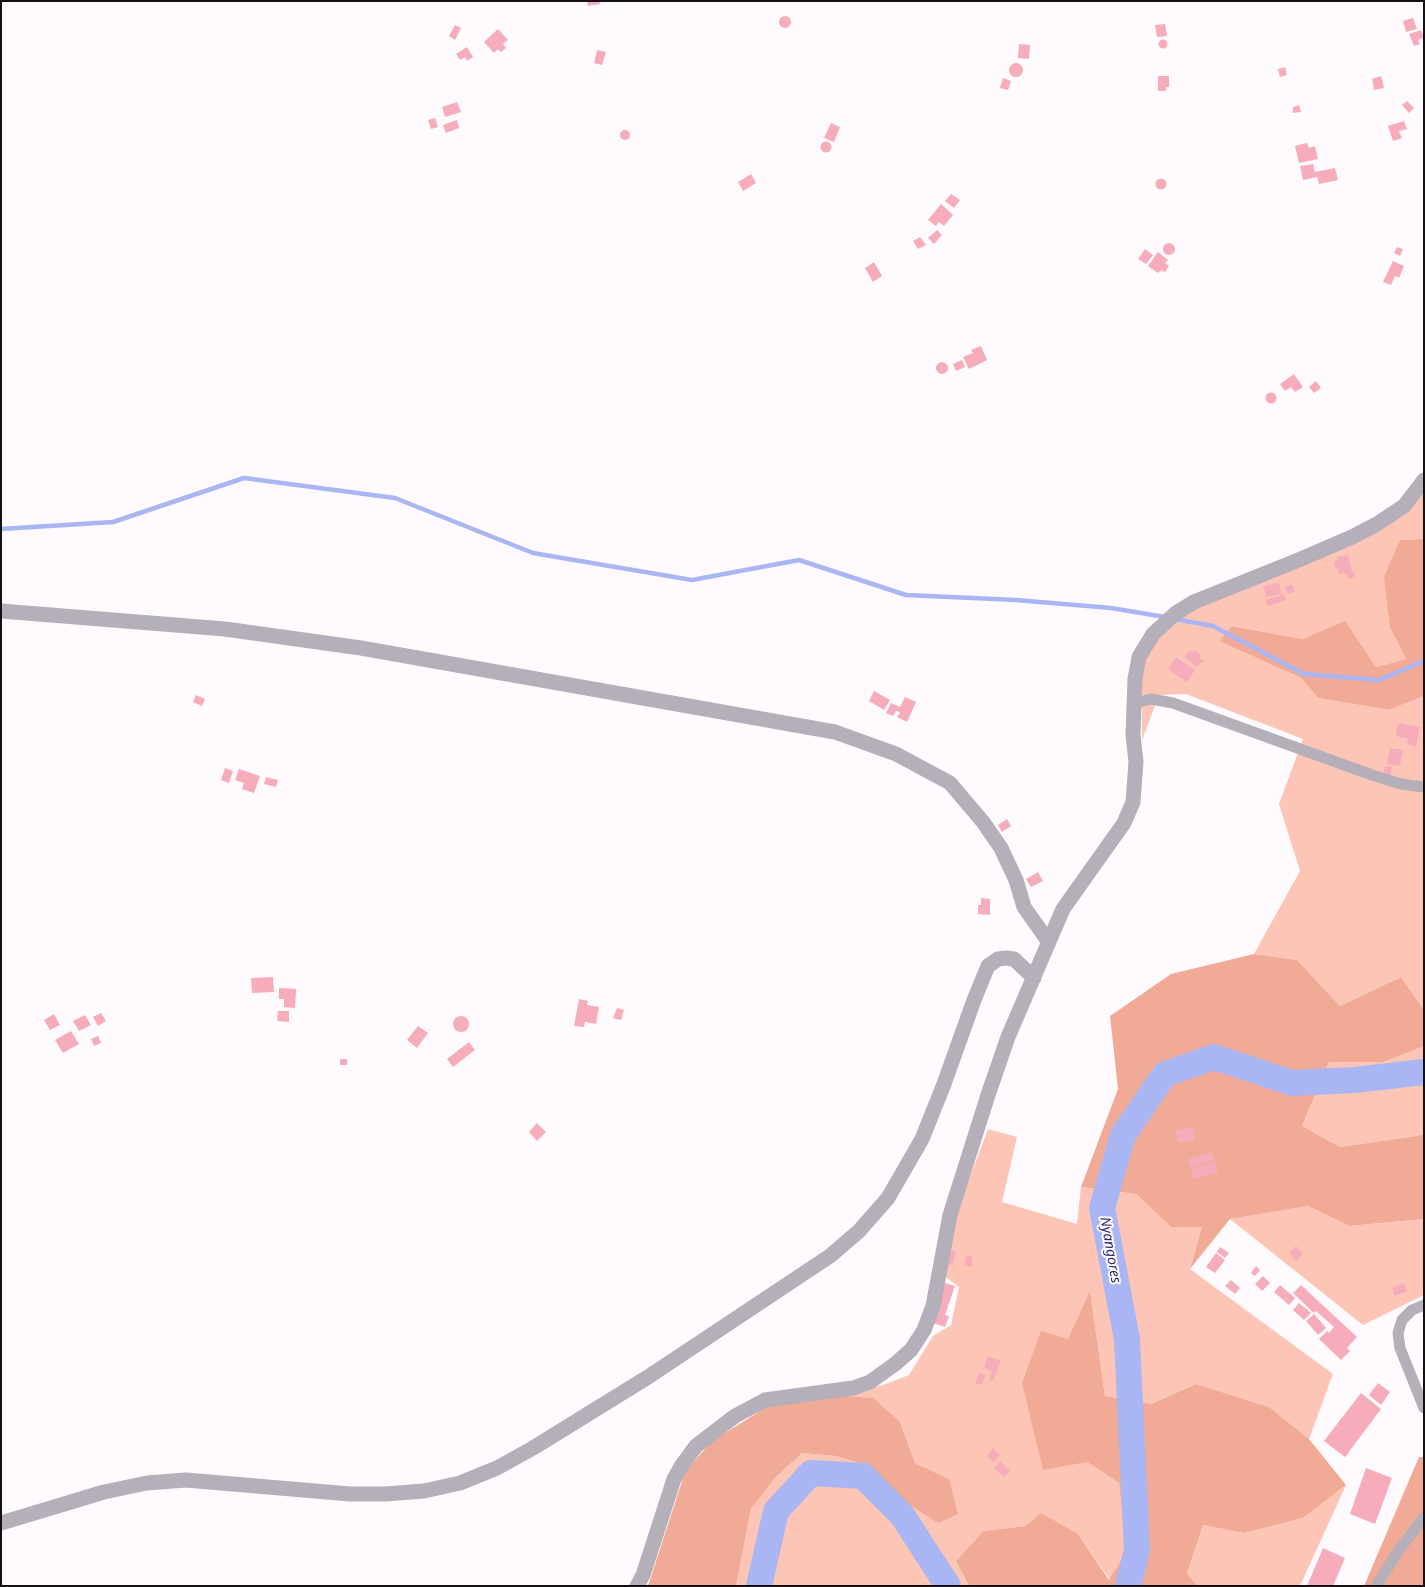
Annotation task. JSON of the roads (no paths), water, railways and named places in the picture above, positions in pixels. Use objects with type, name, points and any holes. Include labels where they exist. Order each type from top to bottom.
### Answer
[{"type":"street","points":[[637,1586],[643,1575],[674,1479],[696,1446],[735,1416],[766,1400],[853,1388],[870,1382],[896,1364],[911,1350],[924,1330],[933,1306],[953,1206],[1008,1037],[1063,909],[1124,822],[1133,802],[1136,762],[1134,735],[1135,679],[1139,658],[1153,634],[1176,613],[1194,602],[1309,555],[1377,524],[1404,506],[1424,480]]},
{"type":"street","points":[[1,611],[224,629],[361,648],[835,732],[896,754],[950,784],[984,822],[1016,880],[1024,907],[1048,941]]},
{"type":"street","points":[[1135,703],[1151,699],[1173,703],[1372,775],[1401,784],[1424,787]]},
{"type":"street","points":[[1,1523],[104,1492],[147,1483],[186,1480],[350,1494],[385,1494],[424,1492],[460,1483],[497,1468],[648,1377],[830,1256],[860,1231],[888,1198],[922,1139],[988,966],[998,959],[1014,960],[1034,978]]},
{"type":"street","points":[[1424,1305],[1412,1310],[1402,1320],[1398,1333],[1400,1348],[1424,1408]]},
{"type":"street","points":[[1376,1586],[1424,1517]]},
{"type":"waterway","points":[[1,529],[113,522],[244,478],[395,498],[533,553],[692,580],[799,560],[906,595],[1016,600],[1111,608],[1165,617]]},
{"type":"waterway","points":[[1175,619],[1213,626],[1304,674],[1379,680],[1424,661]]},
{"type":"waterway","name":"Nyangores","points":[[1128,1586],[1137,1550],[1127,1339],[1102,1208],[1123,1135],[1165,1074],[1214,1057],[1292,1083],[1355,1080],[1424,1072]]},
{"type":"waterway","name":"Nyangores","points":[[759,1586],[776,1511],[811,1473],[863,1476],[902,1515],[948,1586]]}]
